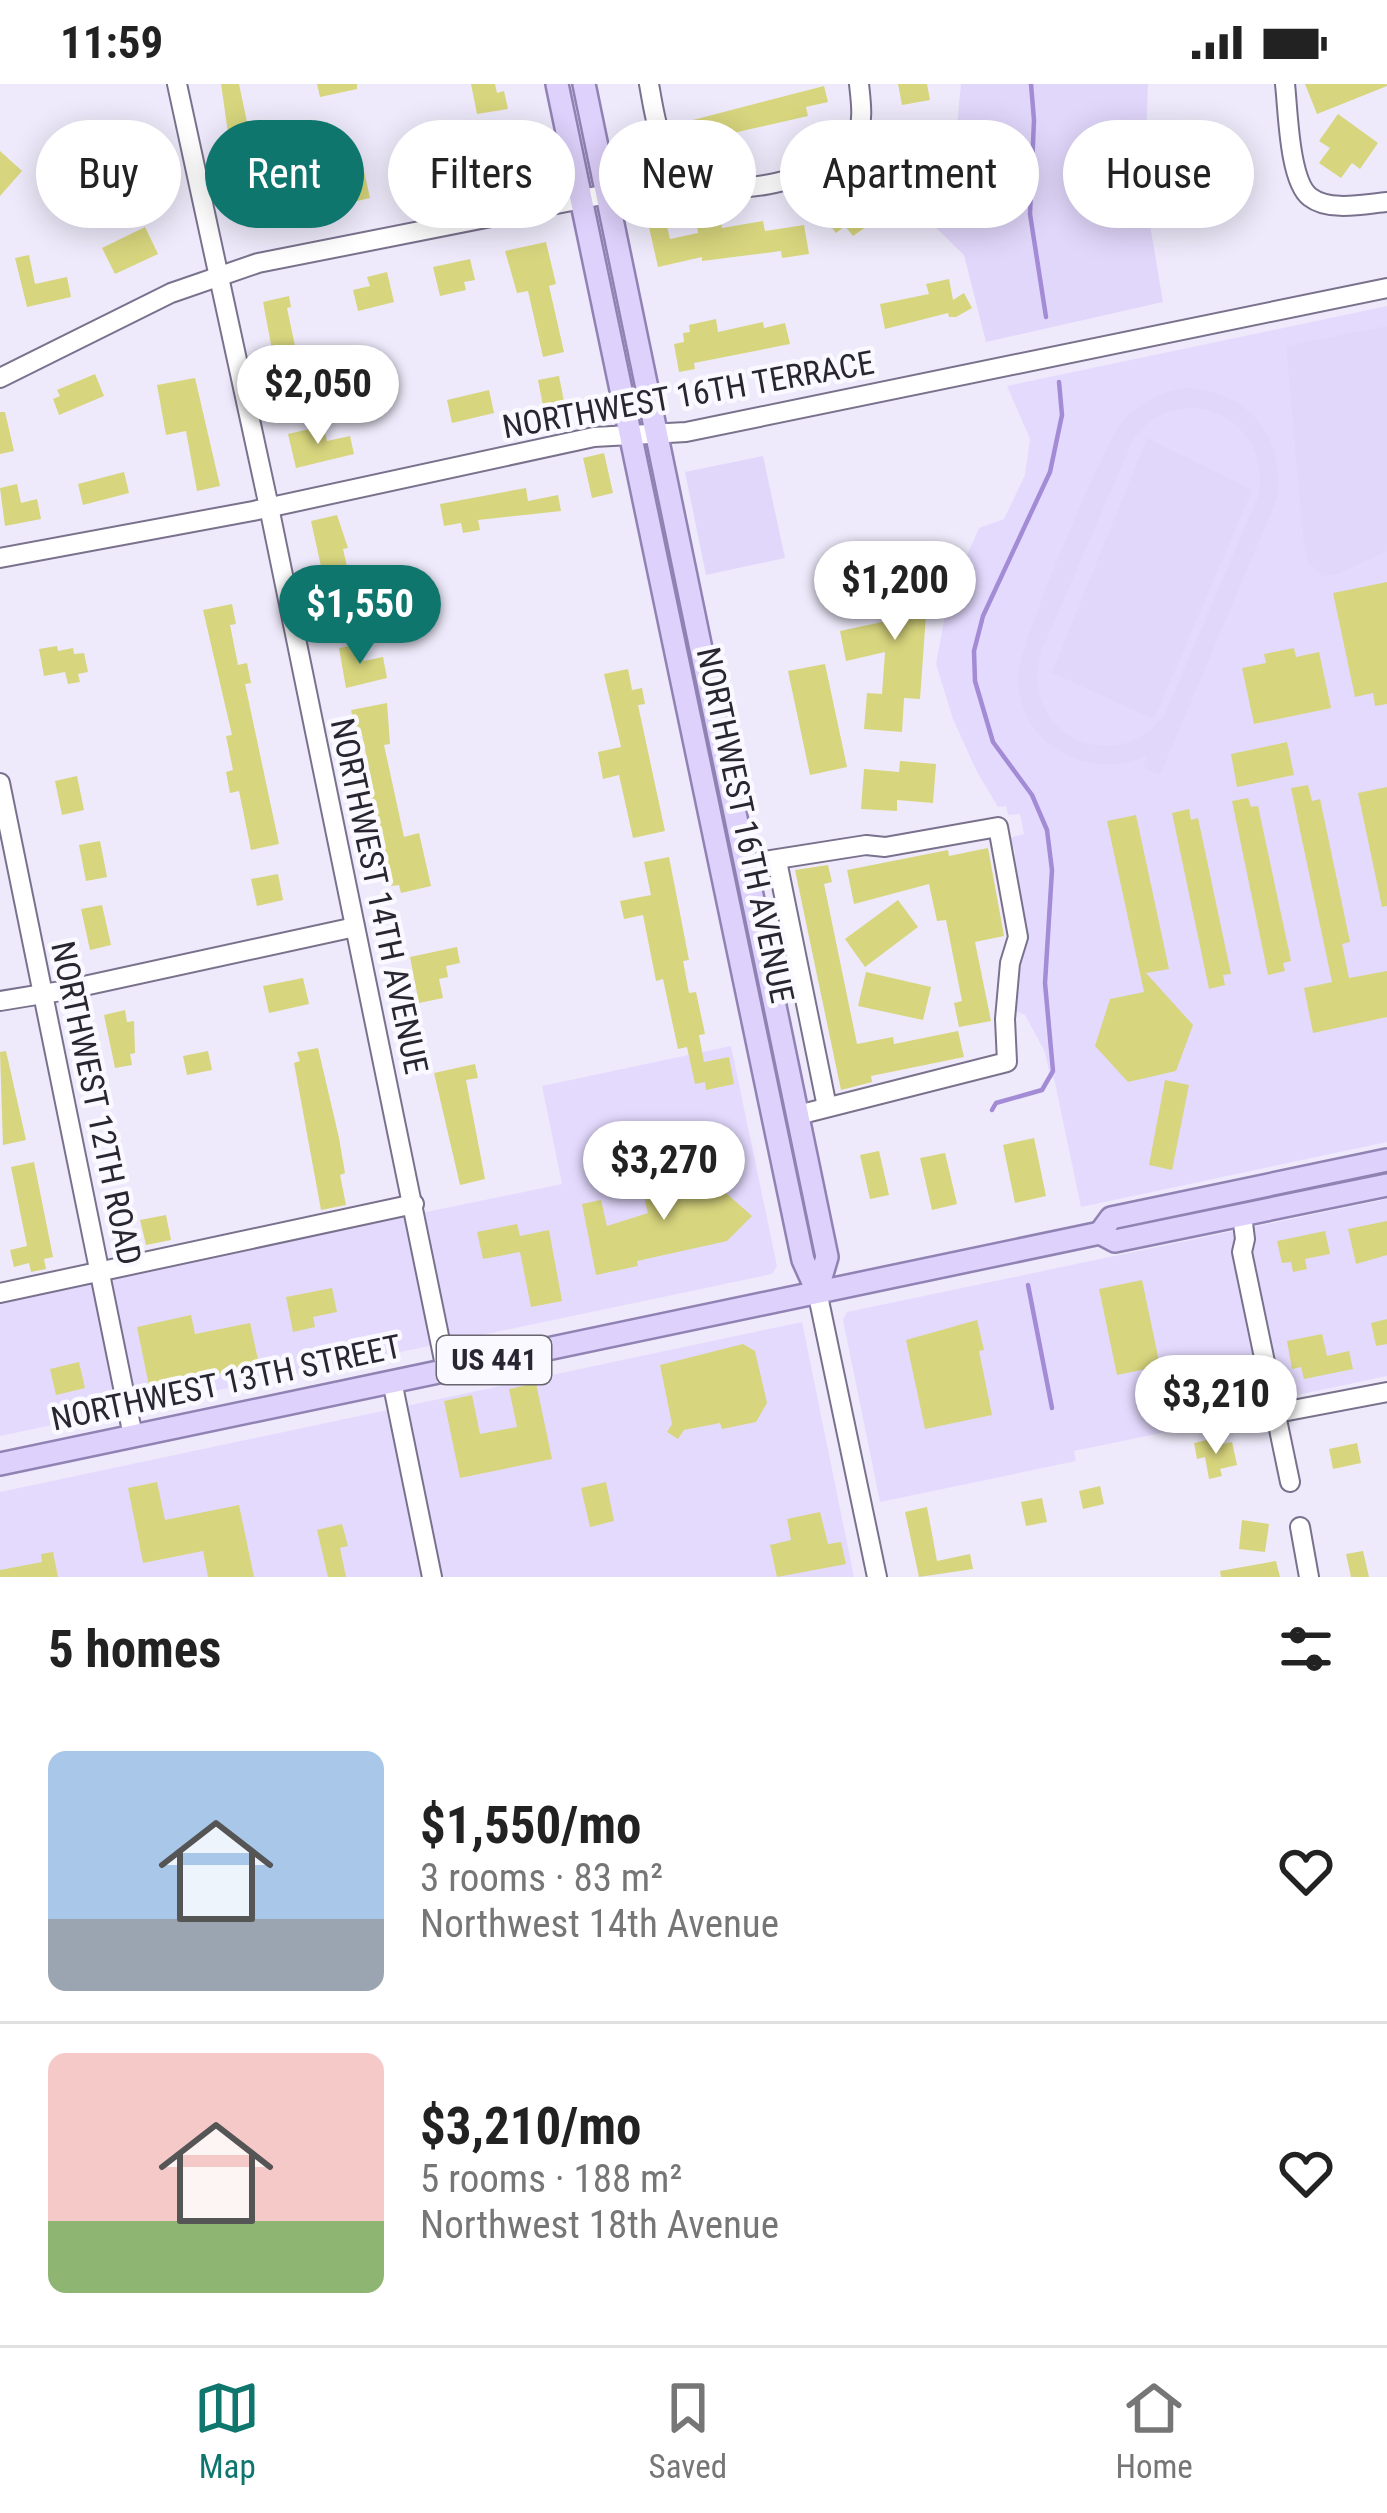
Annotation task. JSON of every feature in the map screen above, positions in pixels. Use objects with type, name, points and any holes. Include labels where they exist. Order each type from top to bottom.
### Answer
[{"type":"main road","name":"NORTHWEST 16TH AVENUE","points":[[556,84],[803,1260],[817,1291]]},
{"type":"main road","name":"NORTHWEST 16TH AVENUE","points":[[584,84],[599,156]]},
{"type":"main road","name":"NORTHWEST 16TH AVENUE","points":[[614,228],[827,1257],[817,1291]]},
{"type":"main road","points":[[688,708],[713,706]]},
{"type":"main road","points":[[721,866],[745,864]]},
{"type":"main road","points":[[1235,1216],[1241,1205],[1357,1179],[1385,1159]]},
{"type":"main road","name":"NORTHWEST 13TH STREET","points":[[1100,1233],[1111,1218],[1385,1159]]},
{"type":"main road","name":"NORTHWEST 13TH STREET","points":[[0,1464],[1100,1233],[1115,1241],[1387,1185]]},
{"type":"street","name":"NORTHWEST 14TH AVENUE","points":[[177,84],[446,1370]]},
{"type":"street","points":[[649,84],[657,131],[674,164],[690,181],[732,189],[824,169],[855,140],[862,108],[859,84]]},
{"type":"street","points":[[1285,84],[1299,183],[1311,199],[1330,205],[1387,202]]},
{"type":"street","points":[[0,378],[171,292],[258,262],[599,196]]},
{"type":"street","name":"NORTHWEST 16TH TERRACE","points":[[0,558],[269,507],[594,437],[686,432],[1387,288]]},
{"type":"street","name":"NORTHWEST 12TH ROAD","points":[[0,783],[134,1436]]},
{"type":"street","points":[[745,864],[998,827],[1006,855],[1018,937],[1006,1000],[1007,1062],[797,1115]]},
{"type":"street","points":[[777,861],[826,1107]]},
{"type":"street","points":[[0,1001],[355,927]]},
{"type":"street","points":[[0,1293],[413,1204]]},
{"type":"street","points":[[1235,1216],[1233,1244],[1242,1252],[1290,1482]]},
{"type":"street","name":"NORTHWEST 16TH AVENUE","points":[[817,1291],[877,1577]]},
{"type":"street","points":[[392,1381],[432,1577]]},
{"type":"street","points":[[1277,1413],[1387,1392]]},
{"type":"street","points":[[1300,1527],[1309,1577]]},
{"type":"shaded area","points":[[961,84],[1148,84],[1147,120],[1063,120],[1063,228],[1151,228],[1163,302],[986,342],[964,255],[936,228],[1039,228],[1039,120],[958,120]]},
{"type":"shaded area","points":[[1387,306],[1387,1142],[1081,1207],[1054,1078],[1025,1015],[1013,1010],[1015,851],[1008,838],[1024,834],[1020,814],[1008,815],[1006,806],[998,807],[977,772],[953,719],[936,664],[948,599],[979,528],[1004,519],[1025,475],[1030,439],[1007,386]]},
{"type":"shaded area","points":[[1387,326],[1387,551],[1323,576],[1308,562],[1303,537],[1286,346]]},
{"type":"shaded area","points":[[1176,390],[1207,391],[1244,407],[1269,437],[1278,477],[1277,499],[1160,775],[1143,768],[1147,756],[1102,764],[1060,751],[1029,720],[1018,675],[1046,588],[1112,439],[1136,409]],"holes":[[[1197,408],[1238,427],[1254,450],[1259,494],[1165,714],[1144,734],[1120,744],[1096,745],[1074,738],[1056,724],[1043,704],[1038,679],[1042,650],[1133,440],[1146,425],[1169,412]]]},
{"type":"shaded area","points":[[1147,438],[1252,490],[1154,719],[1052,673]]},
{"type":"shaded area","points":[[763,456],[785,558],[706,575],[685,472]]},
{"type":"shaded area","points":[[731,1046],[777,1266],[772,1274],[0,1436],[0,1300],[562,1184],[542,1086]]},
{"type":"shaded area","points":[[1387,1199],[1387,1376],[1283,1398],[1258,1413],[1074,1451],[1076,1461],[880,1502],[843,1320],[847,1312]]},
{"type":"shaded area","points":[[802,1322],[854,1577],[0,1577],[0,1492]]},
{"type":"building","points":[[221,84],[239,84],[247,120],[226,120]]},
{"type":"building","points":[[317,84],[357,84],[357,89],[320,97]]},
{"type":"building","points":[[471,84],[495,84],[497,93],[504,91],[508,109],[477,114]]},
{"type":"building","points":[[898,84],[927,84],[930,100],[902,105]]},
{"type":"building","points":[[1305,84],[1387,84],[1387,86],[1317,114]]},
{"type":"building","points":[[824,86],[828,102],[806,107],[808,116],[756,128],[756,120],[693,120]]},
{"type":"building","points":[[1338,114],[1378,143],[1360,169],[1352,163],[1341,178],[1319,163],[1330,148],[1319,141]]},
{"type":"building","points":[[0,151],[22,171],[0,196]]},
{"type":"building","points":[[763,221],[765,231],[805,228],[809,254],[782,258],[781,251],[702,261],[702,257],[658,267],[649,228],[667,228],[670,239],[698,233],[697,228],[756,228],[756,222]]},
{"type":"building","points":[[145,228],[158,254],[115,274],[102,248]]},
{"type":"building","points":[[546,242],[556,284],[549,286],[564,352],[543,357],[528,291],[517,293],[505,251]]},
{"type":"building","points":[[29,255],[35,284],[67,277],[71,297],[27,307],[15,258]]},
{"type":"building","points":[[470,259],[475,280],[464,282],[466,290],[440,296],[433,267]]},
{"type":"building","points":[[387,272],[394,302],[358,311],[353,290],[370,286],[367,277]]},
{"type":"building","points":[[949,279],[953,300],[964,293],[972,308],[956,317],[948,313],[885,329],[880,304],[929,294],[926,284]]},
{"type":"building","points":[[289,296],[291,307],[287,308],[306,398],[282,403],[263,302]]},
{"type":"building","points":[[716,319],[718,332],[763,322],[764,328],[785,323],[790,344],[694,363],[695,369],[679,372],[674,344],[684,342],[689,325]]},
{"type":"building","points":[[95,374],[104,396],[59,415],[53,399],[60,396],[57,390]]},
{"type":"building","points":[[559,376],[566,412],[545,416],[538,380]]},
{"type":"building","points":[[195,378],[220,486],[197,491],[186,431],[166,435],[157,385]]},
{"type":"building","points":[[489,390],[494,413],[452,423],[447,400]]},
{"type":"building","points":[[0,412],[5,412],[14,451],[0,454]]},
{"type":"building","points":[[323,426],[327,441],[350,436],[354,454],[296,468],[288,434]]},
{"type":"building","points":[[604,453],[613,493],[592,498],[583,458]]},
{"type":"building","points":[[124,472],[129,493],[83,505],[78,484]]},
{"type":"building","points":[[17,484],[21,503],[37,499],[41,519],[5,526],[0,488]]},
{"type":"building","points":[[526,488],[528,501],[558,495],[561,511],[478,520],[480,530],[463,533],[461,523],[444,526],[440,504]]},
{"type":"building","points":[[337,515],[348,548],[343,549],[350,580],[355,579],[358,593],[372,590],[377,613],[333,621],[311,521]]},
{"type":"building","points":[[892,555],[930,558],[920,699],[904,698],[902,732],[864,729],[867,693],[882,694],[885,652],[846,661],[840,631],[887,621]]},
{"type":"building","points":[[1387,582],[1387,704],[1375,706],[1373,693],[1355,697],[1333,593]]},
{"type":"building","points":[[232,604],[236,624],[230,625],[238,665],[247,663],[251,683],[245,684],[279,844],[251,850],[239,791],[230,793],[226,772],[233,770],[226,736],[232,735],[203,610]]},
{"type":"building","points":[[361,644],[364,661],[383,657],[387,678],[346,688],[339,648]]},
{"type":"building","points":[[57,646],[58,651],[73,648],[74,654],[84,653],[88,672],[78,674],[80,682],[68,684],[65,672],[44,676],[39,649]]},
{"type":"building","points":[[1294,648],[1296,657],[1319,652],[1331,708],[1254,724],[1242,668],[1266,663],[1264,654]]},
{"type":"building","points":[[825,664],[847,767],[810,775],[788,671]]},
{"type":"building","points":[[628,669],[632,690],[642,688],[645,704],[638,705],[665,831],[633,838],[619,775],[603,779],[598,752],[621,747],[604,674]]},
{"type":"building","points":[[387,703],[390,744],[384,745],[404,837],[419,833],[431,886],[401,893],[399,885],[391,886],[364,781],[371,779],[362,734],[356,735],[351,710]]},
{"type":"building","points":[[1287,742],[1294,775],[1237,787],[1231,754]]},
{"type":"building","points":[[900,761],[936,764],[933,803],[897,800],[897,811],[861,809],[864,769],[899,772]]},
{"type":"building","points":[[77,776],[84,810],[62,815],[55,781]]},
{"type":"building","points":[[1308,785],[1312,801],[1320,799],[1350,942],[1342,944],[1349,978],[1387,971],[1387,1017],[1313,1033],[1304,988],[1332,982],[1291,788]]},
{"type":"building","points":[[1387,787],[1387,906],[1382,907],[1358,793]]},
{"type":"building","points":[[1248,798],[1251,807],[1258,806],[1291,961],[1283,963],[1285,971],[1268,975],[1232,801]]},
{"type":"building","points":[[1189,809],[1191,820],[1198,818],[1231,974],[1223,975],[1225,985],[1209,989],[1172,813]]},
{"type":"building","points":[[1136,815],[1169,969],[1146,973],[1193,1025],[1176,1071],[1128,1082],[1095,1046],[1110,999],[1144,992],[1107,821]]},
{"type":"building","points":[[100,841],[107,877],[86,881],[79,845]]},
{"type":"building","points":[[988,848],[1004,936],[975,942],[991,1021],[959,1027],[954,1003],[962,1001],[946,920],[937,921],[929,884],[854,904],[847,870],[948,850],[949,856]]},
{"type":"building","points":[[669,857],[689,960],[683,961],[689,993],[696,992],[705,1034],[699,1035],[704,1062],[729,1057],[734,1084],[706,1090],[705,1082],[695,1084],[687,1047],[678,1049],[663,979],[656,981],[643,915],[624,919],[620,901],[651,895],[644,862]]},
{"type":"building","points":[[828,865],[832,882],[824,884],[857,1044],[893,1037],[894,1044],[958,1031],[964,1057],[871,1076],[872,1082],[841,1090],[795,870]]},
{"type":"building","points":[[278,874],[283,900],[257,906],[251,879]]},
{"type":"building","points":[[898,900],[918,927],[865,967],[845,939]]},
{"type":"building","points":[[102,905],[111,945],[90,950],[81,909]]},
{"type":"building","points":[[457,947],[460,963],[446,966],[448,977],[439,979],[443,998],[419,1003],[410,957]]},
{"type":"building","points":[[866,972],[931,987],[923,1020],[858,1006]]},
{"type":"building","points":[[303,978],[309,1004],[269,1013],[263,986]]},
{"type":"building","points":[[125,1010],[127,1022],[134,1021],[135,1053],[130,1054],[132,1065],[115,1068],[104,1015]]},
{"type":"building","points":[[318,1048],[339,1138],[346,1205],[321,1210],[294,1063],[300,1061],[297,1052]]},
{"type":"building","points":[[6,1051],[26,1140],[3,1145],[0,1052]]},
{"type":"building","points":[[208,1051],[212,1070],[187,1075],[183,1056]]},
{"type":"building","points":[[475,1064],[478,1078],[466,1080],[485,1179],[460,1185],[434,1073]]},
{"type":"building","points":[[1165,1080],[1189,1085],[1172,1170],[1149,1165]]},
{"type":"building","points":[[1034,1138],[1046,1196],[1015,1203],[1003,1145]]},
{"type":"building","points":[[879,1151],[889,1195],[870,1199],[860,1155]]},
{"type":"building","points":[[945,1153],[957,1204],[932,1210],[920,1158]]},
{"type":"building","points":[[34,1162],[53,1257],[44,1259],[46,1269],[31,1272],[29,1263],[14,1267],[10,1250],[27,1246],[11,1167]]},
{"type":"building","points":[[692,1165],[705,1183],[709,1178],[752,1216],[727,1241],[596,1275],[582,1204],[601,1200],[607,1226],[648,1213],[639,1176],[656,1173],[663,1198]]},
{"type":"building","points":[[166,1215],[171,1240],[146,1245],[140,1220]]},
{"type":"building","points":[[1387,1221],[1387,1255],[1356,1264],[1348,1229]]},
{"type":"building","points":[[517,1224],[520,1236],[549,1230],[562,1301],[531,1307],[520,1252],[483,1259],[477,1232]]},
{"type":"building","points":[[1325,1231],[1330,1254],[1305,1259],[1307,1269],[1293,1272],[1291,1262],[1282,1263],[1277,1241]]},
{"type":"building","points":[[1142,1280],[1160,1366],[1117,1375],[1099,1289]]},
{"type":"building","points":[[332,1288],[337,1312],[313,1317],[315,1327],[293,1332],[286,1297]]},
{"type":"building","points":[[191,1315],[195,1334],[250,1323],[259,1364],[150,1391],[137,1327]]},
{"type":"building","points":[[1387,1319],[1387,1344],[1376,1346],[1371,1323]]},
{"type":"building","points":[[977,1320],[992,1415],[925,1429],[906,1340]]},
{"type":"building","points":[[1322,1334],[1327,1356],[1349,1351],[1353,1369],[1304,1379],[1301,1367],[1292,1369],[1287,1341]]},
{"type":"building","points":[[743,1344],[755,1351],[767,1403],[756,1422],[684,1430],[678,1439],[667,1432],[672,1424],[660,1365]]},
{"type":"building","points":[[79,1362],[85,1388],[56,1395],[50,1369]]},
{"type":"building","points":[[536,1383],[552,1459],[460,1478],[444,1401],[472,1395],[480,1434],[517,1427],[509,1389]]},
{"type":"building","points":[[1211,1439],[1212,1446],[1232,1442],[1237,1465],[1220,1469],[1222,1476],[1209,1479],[1205,1457],[1197,1459],[1194,1443]]},
{"type":"building","points":[[1357,1443],[1361,1463],[1333,1469],[1329,1449]]},
{"type":"building","points":[[157,1482],[165,1520],[239,1505],[254,1577],[208,1577],[203,1551],[143,1563],[128,1488]]},
{"type":"building","points":[[606,1482],[614,1521],[590,1527],[581,1488]]},
{"type":"building","points":[[1100,1486],[1104,1504],[1083,1509],[1079,1491]]},
{"type":"building","points":[[1042,1498],[1047,1522],[1026,1526],[1021,1502]]},
{"type":"building","points":[[927,1507],[937,1561],[970,1554],[973,1569],[919,1577],[905,1512]]},
{"type":"building","points":[[820,1512],[828,1544],[841,1542],[846,1564],[777,1577],[770,1545],[791,1540],[787,1519]]},
{"type":"building","points":[[1242,1520],[1269,1524],[1265,1552],[1239,1549]]},
{"type":"building","points":[[342,1524],[348,1546],[340,1548],[346,1577],[328,1577],[317,1530]]},
{"type":"building","points":[[1363,1551],[1369,1577],[1351,1577],[1346,1554]]},
{"type":"building","points":[[53,1552],[58,1577],[0,1577],[0,1570],[42,1562],[41,1554]]},
{"type":"building","points":[[1276,1561],[1280,1577],[1221,1577],[1220,1571]]},
{"type":"waterway","points":[[1031,84],[1030,214],[1046,317]]},
{"type":"waterway","points":[[992,1110],[996,1103],[1042,1090],[1053,1071],[1045,983],[1052,870],[1047,830],[1032,795],[993,742],[975,681],[974,651],[983,616],[1050,472],[1062,415],[1059,382]]},
{"type":"waterway","points":[[1028,1285],[1052,1408]]}]
